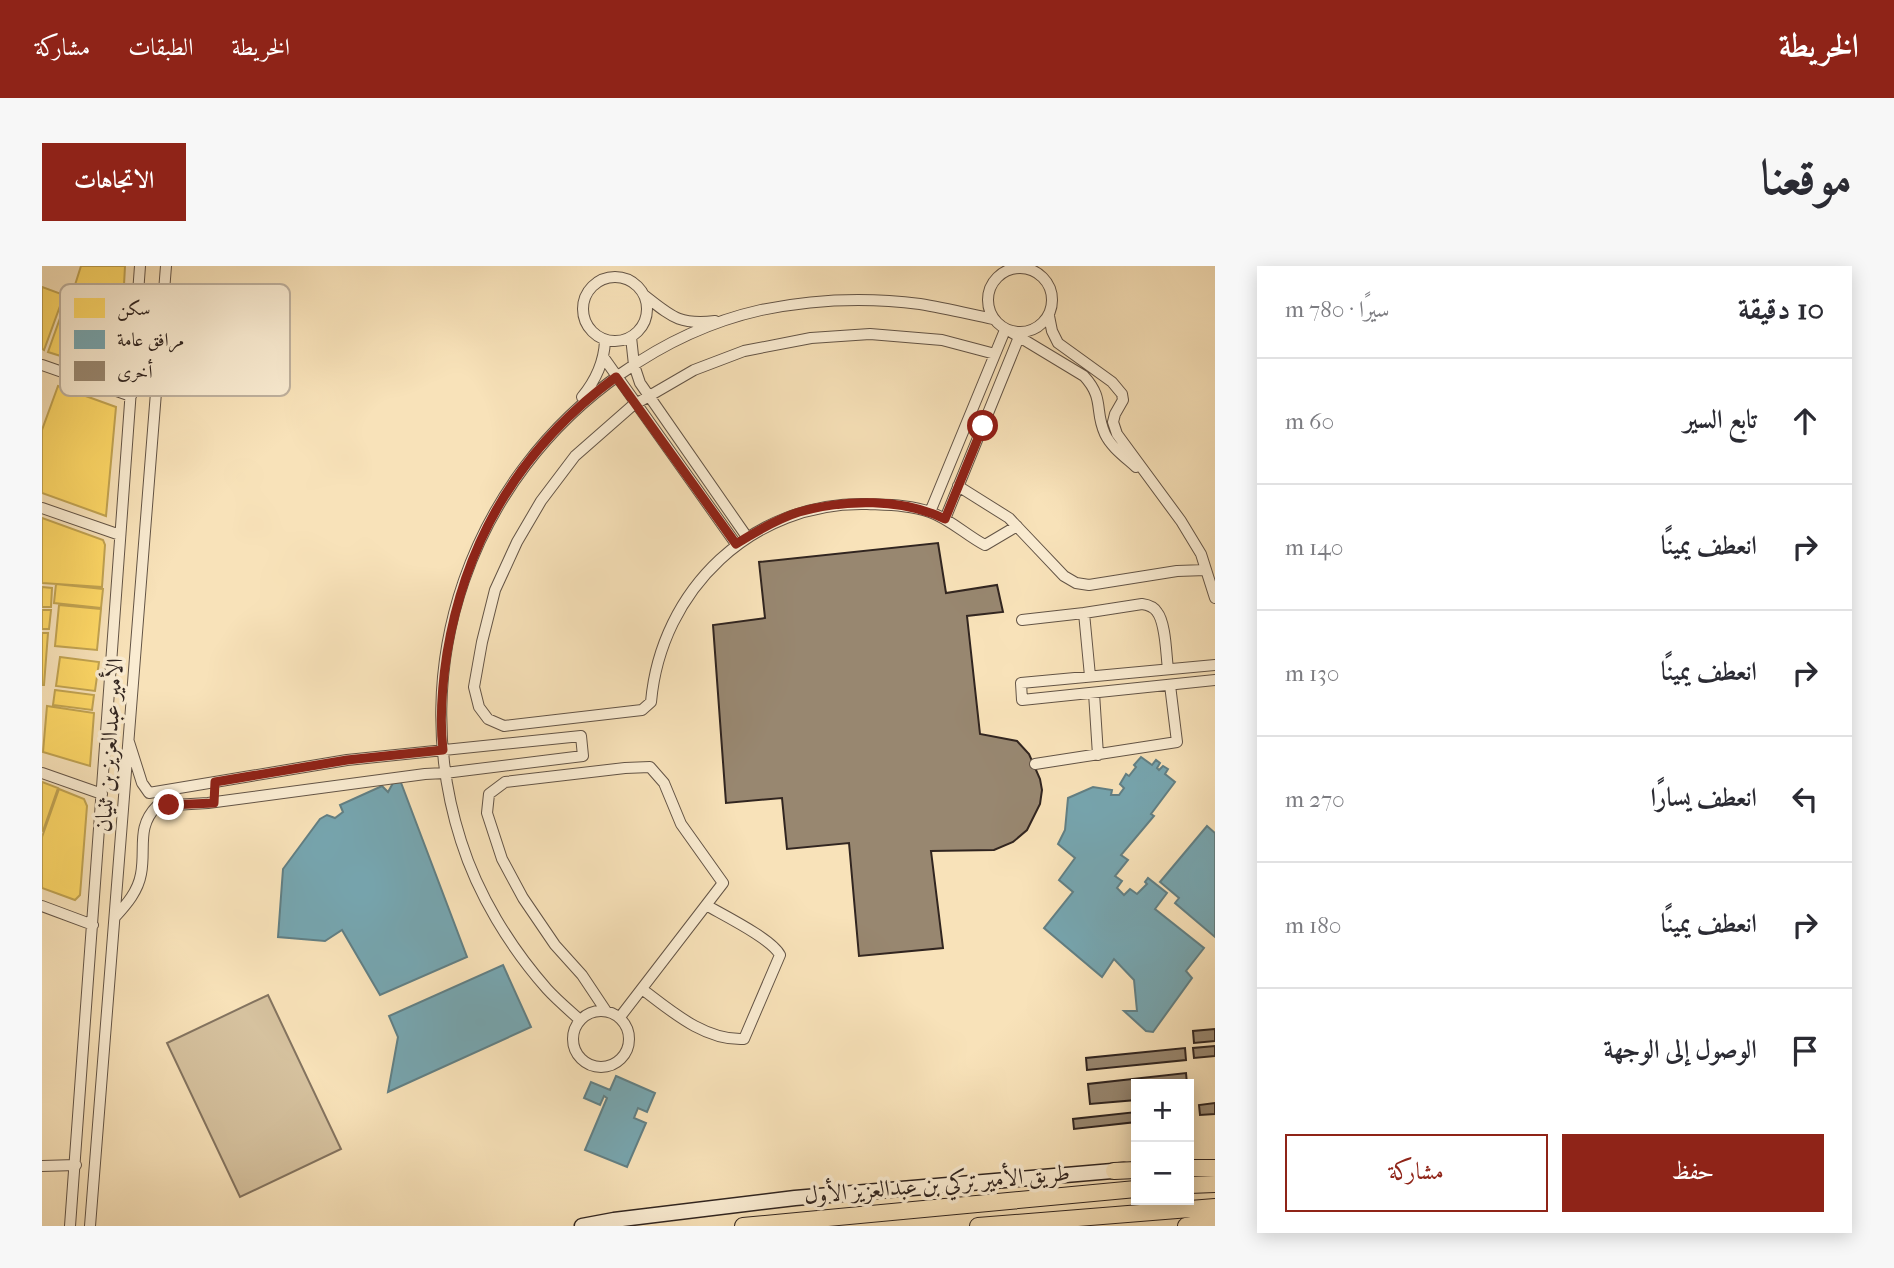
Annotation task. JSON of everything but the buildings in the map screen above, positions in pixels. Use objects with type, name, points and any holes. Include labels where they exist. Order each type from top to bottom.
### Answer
[{"type":"main road","points":[[1194,1165],[1215,1161]]},
{"type":"main road","points":[[1194,1166],[1215,1168]]},
{"type":"main road","points":[[582,1226],[795,1198],[1131,1169]]},
{"type":"main road","points":[[1194,1185],[1215,1184]]},
{"type":"main road","name":"طريق الأمير تركي بن عبدالعزيز الأول","points":[[743,1226],[1131,1189]]},
{"type":"main road","name":"طريق الأمير تركي بن عبدالعزيز الأول","points":[[978,1226],[1215,1207]]},
{"type":"main road","points":[[1186,1226],[1215,1221]]},
{"type":"street","name":"الأمير عبدالعزيز بن ثنيان","points":[[139,284],[140,266]]},
{"type":"street","name":"الأمير عبدالعزيز بن ثنيان","points":[[165,284],[166,266]]},
{"type":"street","points":[[993,319],[987,300],[994,281],[1010,269],[1030,269],[1038,273],[1050,288],[1052,297],[1049,316],[1058,343],[1112,382],[1122,394],[1123,400],[1113,422],[1117,433],[1181,521],[1201,554],[1215,598]]},
{"type":"street","points":[[614,277],[630,280],[644,295],[647,315],[637,333],[631,337],[617,342],[605,341],[587,328],[582,307],[591,287],[600,280],[614,277]]},
{"type":"street","points":[[644,295],[678,320],[695,323],[730,319]]},
{"type":"street","points":[[580,1020],[547,989],[504,931],[490,906],[462,843],[445,773],[440,710],[454,614],[475,551],[506,493],[543,442],[590,396],[670,344],[730,319],[759,311],[828,300],[923,305],[993,319],[1084,376],[1097,392],[1102,426],[1111,443],[1157,487]]},
{"type":"street","points":[[1012,333],[1033,330],[1049,316]]},
{"type":"street","points":[[930,512],[995,354],[1012,333]]},
{"type":"street","points":[[945,519],[1012,333]]},
{"type":"street","points":[[995,354],[942,340],[870,334],[811,338],[744,352],[694,370],[636,404],[575,456],[541,501],[517,542],[495,590],[482,642],[474,687],[479,707],[488,719],[504,726],[642,710],[651,702],[653,680],[667,632],[709,569],[747,537],[799,512],[848,503],[894,505],[930,512],[985,544],[1017,526]]},
{"type":"street","points":[[631,337],[634,365],[640,383],[747,537]]},
{"type":"street","points":[[566,419],[593,384],[604,358],[605,341]]},
{"type":"street","points":[[604,358],[736,544]]},
{"type":"street","points":[[42,365],[60,371]]},
{"type":"street","name":"الأمير عبدالعزيز بن ثنيان","points":[[70,1226],[131,396]]},
{"type":"street","name":"الأمير عبدالعزيز بن ثنيان","points":[[90,1226],[156,396]]},
{"type":"street","points":[[958,486],[1009,518],[1064,576],[1076,583],[1089,585],[1177,571],[1206,570]]},
{"type":"street","points":[[42,508],[120,535]]},
{"type":"street","points":[[1023,620],[1149,605],[1161,618],[1168,669]]},
{"type":"street","points":[[1084,613],[1090,676]]},
{"type":"street","points":[[1215,665],[1021,683],[1022,701],[1215,680]]},
{"type":"street","points":[[1035,764],[1177,742],[1170,685]]},
{"type":"street","points":[[1094,693],[1098,755]]},
{"type":"street","points":[[115,917],[130,901],[141,876],[143,834],[147,816],[157,806],[214,803],[425,774],[583,756],[581,736],[347,760],[149,793],[142,783],[129,741]]},
{"type":"street","points":[[606,1011],[582,975],[555,945],[523,898],[502,859],[487,813],[489,794],[505,782],[650,767],[664,783],[681,824],[723,883],[620,1017]]},
{"type":"street","points":[[42,773],[102,794]]},
{"type":"street","points":[[214,803],[215,782]]},
{"type":"street","points":[[642,989],[706,1032],[732,1040],[744,1039],[779,955],[776,948],[765,940],[706,905]]},
{"type":"street","points":[[42,906],[93,925]]},
{"type":"street","points":[[596,1011],[606,1011],[620,1017],[630,1036],[626,1054],[619,1062],[602,1068],[592,1067],[584,1062],[574,1047],[573,1037],[580,1020],[596,1011]]},
{"type":"street","points":[[42,1166],[76,1165]]},
{"type":"shaded area","points":[[268,995],[341,1149],[240,1197],[167,1043]]},
{"type":"route","points":[[169,805],[214,803],[215,782],[347,760],[443,750],[440,710],[443,678],[454,614],[475,551],[506,493],[543,442],[590,396],[616,377],[736,544],[799,512],[848,503],[894,505],[930,512],[945,519],[983,426]]}]
